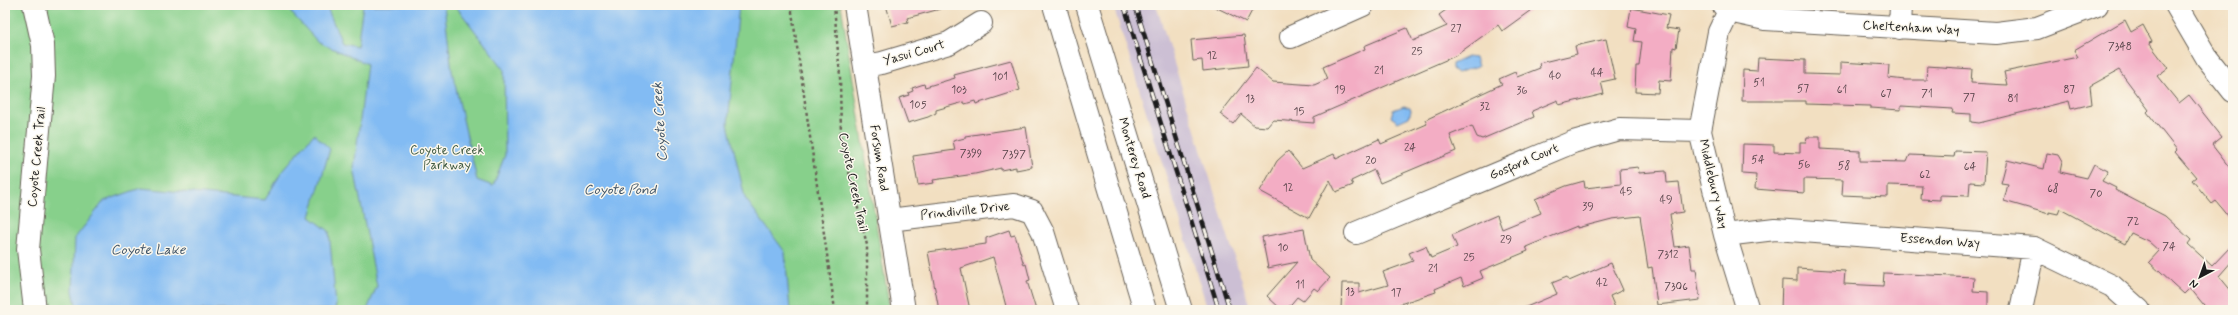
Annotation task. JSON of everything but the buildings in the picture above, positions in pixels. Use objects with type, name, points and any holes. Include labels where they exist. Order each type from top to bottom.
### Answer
[{"type":"street","name":"Coyote Creek Trail","points":[[34,5],[43,45],[44,76],[28,249],[35,310]]},
{"type":"street","name":"Forsum Road","points":[[855,5],[904,310]]},
{"type":"street","points":[[1054,5],[1145,310]]},
{"type":"street","name":"Monterey Road","points":[[1087,5],[1181,310]]},
{"type":"street","points":[[1292,37],[1363,5]]},
{"type":"street","points":[[1900,28],[1901,5]]},
{"type":"street","name":"Cheltenham Way","points":[[1726,8],[1765,19],[1996,33],[2037,28],[2097,5]]},
{"type":"street","points":[[2176,5],[2207,58],[2233,91]]},
{"type":"street","name":"Middlebury Way","points":[[1726,8],[1719,32],[1700,131],[1725,236],[1748,310]]},
{"type":"street","name":"Yasui Court","points":[[865,66],[882,63],[949,43],[981,22]]},
{"type":"street","name":"Gosford Court","points":[[1356,233],[1573,142],[1619,129],[1700,131]]},
{"type":"street","name":"Prindiville Drive","points":[[889,220],[1014,205],[1032,211],[1043,232],[1067,310]]},
{"type":"street","name":"Essendon Way","points":[[1725,236],[1775,229],[2034,248],[2112,286],[2139,310]]},
{"type":"street","points":[[2021,310],[2034,248]]},
{"type":"path","points":[[791,5],[835,310]]},
{"type":"path","name":"Coyote Creek Trail","points":[[834,5],[840,76],[841,139],[867,245],[867,310]]},
{"type":"shaded area","points":[[1113,5],[1156,5],[1251,310],[1208,310]]},
{"type":"green space","name":"Coyote Creek Parkway","points":[[5,5],[841,5],[890,310],[5,310]]},
{"type":"water","name":"Coyote Pond","points":[[289,5],[326,5],[342,43],[357,46],[363,5],[444,5],[452,71],[477,180],[493,186],[505,155],[504,69],[455,5],[739,5],[728,124],[745,198],[785,252],[790,310],[367,310],[377,286],[354,168],[367,64],[318,42],[287,8]]},
{"type":"water","points":[[1467,57],[1475,58],[1478,66],[1457,73],[1452,69],[1452,64]]},
{"type":"water","points":[[1404,106],[1410,108],[1411,111],[1409,117],[1398,122],[1391,117],[1393,110]]},
{"type":"water","name":"Coyote Lake","points":[[314,134],[330,149],[310,217],[329,231],[336,305],[334,310],[77,310],[73,291],[75,238],[104,201],[141,188],[265,200],[283,170]]},
{"type":"railway","points":[[1124,5],[1219,310]]},
{"type":"railway","points":[[1135,5],[1230,310]]},
{"type":"water label","name":"Coyote Creek","points":[[660,122]]}]
